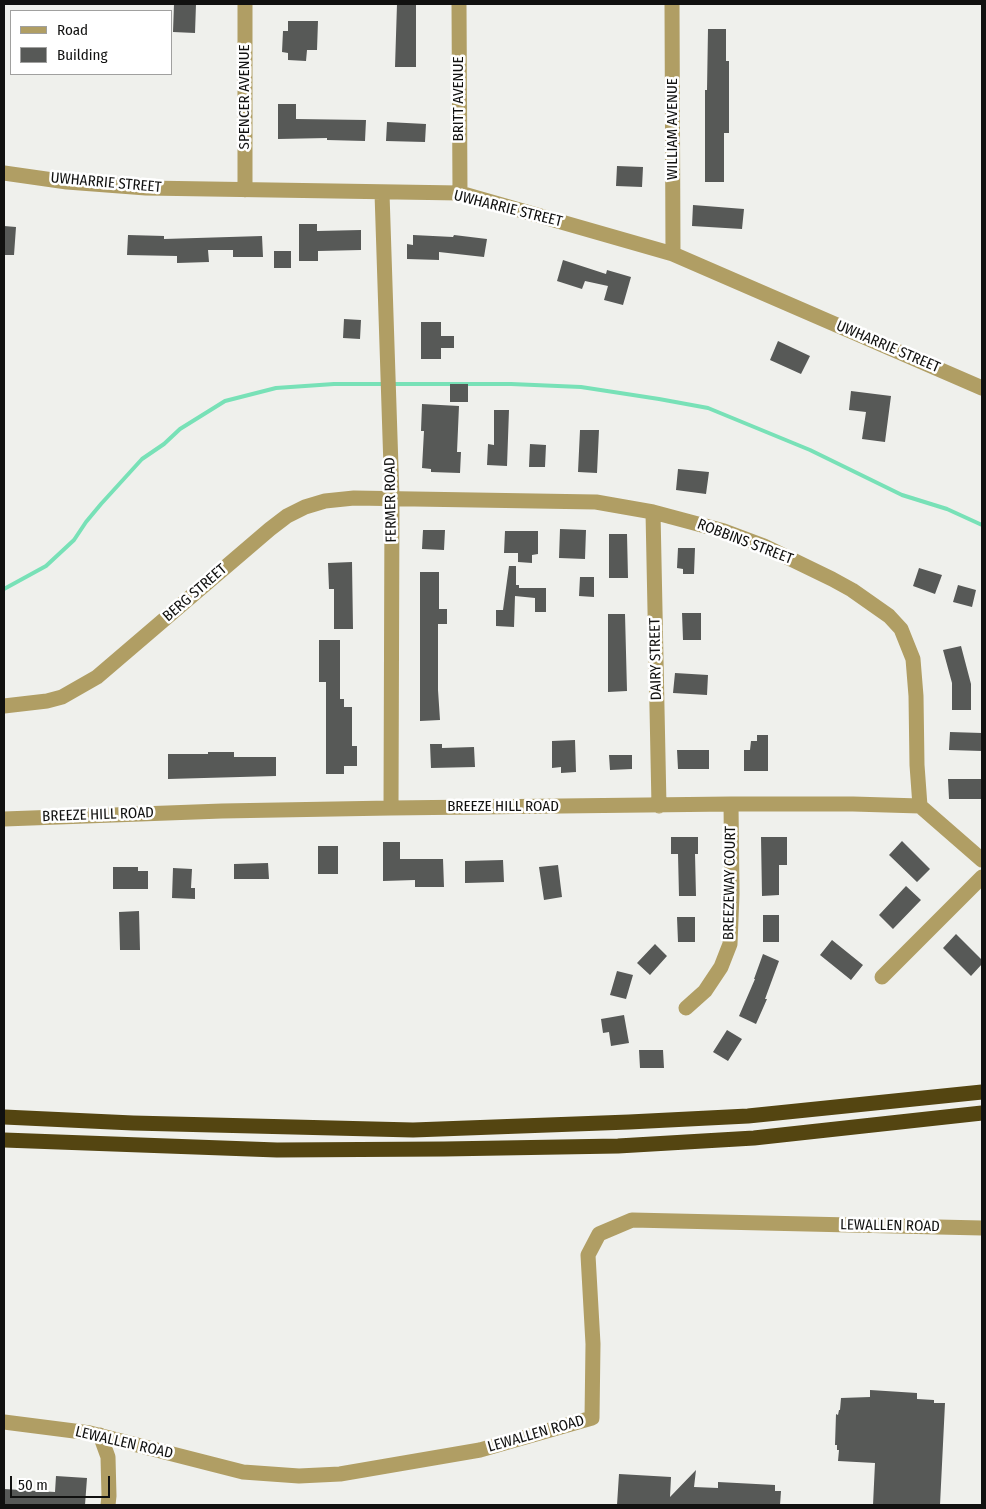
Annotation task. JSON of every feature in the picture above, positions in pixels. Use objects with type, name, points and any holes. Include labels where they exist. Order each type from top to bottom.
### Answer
[{"type":"highway","points":[[4,1117],[132,1123],[413,1130],[748,1116],[982,1092]]},
{"type":"highway","points":[[4,1140],[276,1150],[618,1146],[754,1138],[982,1113]]},
{"type":"street","name":"SPENCER AVENUE","points":[[245,4],[245,190]]},
{"type":"street","name":"BRITT AVENUE","points":[[459,4],[460,194]]},
{"type":"street","name":"WILLIAM AVENUE","points":[[672,4],[673,254]]},
{"type":"street","name":"UWHARRIE STREET","points":[[4,173],[67,182],[146,188],[460,194],[673,254],[982,388]]},
{"type":"street","name":"FERMER ROAD","points":[[382,193],[392,498],[391,808]]},
{"type":"street","name":"BERG STREET","points":[[4,706],[47,701],[62,697],[97,677],[287,516],[305,507],[325,501],[354,498],[392,498]]},
{"type":"street","name":"ROBBINS STREET","points":[[392,498],[588,502],[653,512],[724,531],[764,546],[852,590],[889,616],[901,629],[913,659],[920,806]]},
{"type":"street","name":"DAIRY STREET","points":[[653,512],[659,806]]},
{"type":"street","name":"BREEZE HILL ROAD","points":[[4,820],[222,810],[731,804],[920,806]]},
{"type":"street","name":"BREEZEWAY COURT","points":[[686,1008],[705,991],[721,967],[730,944],[732,894],[731,804]]},
{"type":"street","points":[[920,806],[982,860]]},
{"type":"street","points":[[882,977],[982,877]]},
{"type":"street","name":"LEWALLEN ROAD","points":[[4,1422],[100,1435],[243,1472],[299,1476],[340,1474],[480,1450],[592,1418],[593,1344],[588,1255],[599,1234],[632,1220],[982,1228]]},
{"type":"street","points":[[100,1435],[108,1457],[108,1505]]},
{"type":"building","points":[[174,4],[196,4],[195,33],[173,32]]},
{"type":"building","points":[[397,4],[416,4],[416,67],[395,67]]},
{"type":"building","points":[[288,21],[318,21],[317,50],[307,50],[306,61],[288,60],[288,53],[282,52],[283,31],[288,31]]},
{"type":"building","points":[[708,29],[726,29],[726,61],[729,61],[729,133],[724,133],[724,182],[705,182],[705,90],[707,90]]},
{"type":"building","points":[[278,104],[296,104],[296,119],[366,120],[365,141],[327,140],[327,138],[278,139]]},
{"type":"building","points":[[387,122],[426,124],[425,142],[386,141]]},
{"type":"building","points":[[617,166],[643,167],[642,187],[616,186]]},
{"type":"building","points":[[693,205],[744,209],[742,229],[692,226]]},
{"type":"building","points":[[299,224],[317,224],[317,231],[361,230],[361,250],[318,251],[318,261],[299,261]]},
{"type":"building","points":[[4,226],[16,227],[14,255],[4,255]]},
{"type":"building","points":[[128,235],[164,236],[164,239],[262,236],[263,257],[233,257],[233,250],[208,250],[209,262],[177,263],[177,256],[127,255]]},
{"type":"building","points":[[413,235],[453,237],[454,235],[487,239],[484,257],[439,252],[439,260],[407,259],[407,244],[413,245]]},
{"type":"building","points":[[274,251],[291,251],[291,268],[274,268]]},
{"type":"building","points":[[563,260],[606,274],[607,270],[631,277],[623,305],[604,300],[608,286],[585,281],[582,289],[557,281]]},
{"type":"building","points":[[344,319],[361,320],[360,339],[343,338]]},
{"type":"building","points":[[421,322],[441,322],[441,336],[454,336],[454,348],[441,348],[441,359],[421,359]]},
{"type":"building","points":[[778,341],[810,356],[801,374],[770,360]]},
{"type":"building","points":[[450,384],[468,384],[468,402],[450,402]]},
{"type":"building","points":[[851,391],[891,396],[885,442],[862,439],[866,412],[849,410]]},
{"type":"building","points":[[422,404],[459,406],[457,452],[461,452],[460,473],[431,472],[431,469],[422,468],[424,431],[421,431]]},
{"type":"building","points":[[494,410],[509,410],[507,466],[487,465],[488,444],[494,445]]},
{"type":"building","points":[[580,430],[599,430],[597,473],[578,472]]},
{"type":"building","points":[[530,444],[546,445],[545,467],[529,467]]},
{"type":"building","points":[[678,469],[709,472],[706,494],[676,490]]},
{"type":"building","points":[[560,529],[586,530],[585,559],[559,558]]},
{"type":"building","points":[[423,530],[445,530],[444,550],[422,549]]},
{"type":"building","points":[[505,531],[538,531],[538,554],[532,555],[532,563],[518,562],[518,553],[504,553]]},
{"type":"building","points":[[609,534],[627,534],[628,578],[609,578]]},
{"type":"building","points":[[678,548],[695,548],[694,574],[683,574],[683,569],[677,568]]},
{"type":"building","points":[[352,562],[353,629],[334,629],[334,589],[329,589],[328,563]]},
{"type":"building","points":[[509,566],[516,566],[516,585],[519,585],[519,588],[546,588],[546,612],[535,612],[535,598],[515,596],[514,627],[496,626],[496,610],[503,610]]},
{"type":"building","points":[[919,568],[942,575],[935,594],[913,586]]},
{"type":"building","points":[[420,572],[439,572],[439,609],[447,609],[447,624],[438,624],[440,720],[420,721]]},
{"type":"building","points":[[580,577],[594,577],[594,597],[579,596]]},
{"type":"building","points":[[958,585],[976,590],[972,607],[953,602]]},
{"type":"building","points":[[682,613],[701,613],[701,640],[683,640]]},
{"type":"building","points":[[608,614],[625,614],[627,691],[608,692]]},
{"type":"building","points":[[319,640],[340,640],[340,699],[344,699],[344,707],[352,707],[352,746],[357,746],[357,766],[344,766],[344,774],[326,774],[326,682],[319,682]]},
{"type":"building","points":[[961,646],[971,684],[971,710],[952,710],[952,683],[943,650]]},
{"type":"building","points":[[675,673],[708,675],[707,695],[673,693]]},
{"type":"building","points":[[950,732],[982,733],[982,751],[949,750]]},
{"type":"building","points":[[757,735],[768,735],[768,771],[744,771],[744,750],[750,750],[751,741],[757,741]]},
{"type":"building","points":[[575,740],[576,772],[561,773],[561,767],[552,768],[552,741]]},
{"type":"building","points":[[430,744],[442,744],[442,748],[474,747],[475,767],[431,768]]},
{"type":"building","points":[[677,750],[709,750],[709,769],[678,769]]},
{"type":"building","points":[[208,752],[234,752],[234,757],[276,757],[276,776],[168,779],[168,754],[208,754]]},
{"type":"building","points":[[609,755],[632,755],[632,769],[610,770]]},
{"type":"building","points":[[948,779],[982,779],[982,799],[949,799]]},
{"type":"building","points":[[671,837],[698,837],[698,854],[695,854],[696,896],[679,896],[678,854],[671,854]]},
{"type":"building","points":[[761,837],[787,837],[787,865],[779,865],[779,895],[762,896]]},
{"type":"building","points":[[902,841],[930,869],[917,882],[889,855]]},
{"type":"building","points":[[383,842],[400,842],[400,859],[443,859],[444,887],[415,887],[415,880],[383,881]]},
{"type":"building","points":[[318,846],[338,846],[338,874],[318,874]]},
{"type":"building","points":[[503,860],[504,882],[465,883],[465,861]]},
{"type":"building","points":[[268,863],[269,879],[234,879],[234,864]]},
{"type":"building","points":[[558,865],[562,897],[544,900],[539,867]]},
{"type":"building","points":[[113,867],[138,867],[138,871],[148,871],[148,889],[113,889]]},
{"type":"building","points":[[173,868],[192,869],[191,888],[195,888],[195,899],[172,898]]},
{"type":"building","points":[[906,886],[921,900],[893,929],[879,915]]},
{"type":"building","points":[[139,911],[140,950],[120,950],[119,912]]},
{"type":"building","points":[[763,915],[779,915],[779,942],[763,942]]},
{"type":"building","points":[[677,917],[695,917],[695,942],[678,942]]},
{"type":"building","points":[[956,934],[982,960],[982,964],[971,976],[943,948]]},
{"type":"building","points":[[832,940],[863,965],[851,980],[820,955]]},
{"type":"building","points":[[655,944],[667,956],[650,975],[637,963]]},
{"type":"building","points":[[763,954],[779,961],[765,999],[767,999],[756,1024],[739,1016],[755,979]]},
{"type":"building","points":[[617,971],[633,975],[626,999],[610,995]]},
{"type":"building","points":[[624,1015],[629,1043],[611,1046],[609,1032],[603,1033],[601,1019]]},
{"type":"building","points":[[727,1030],[742,1039],[728,1061],[713,1052]]},
{"type":"building","points":[[639,1050],[663,1050],[664,1068],[640,1068]]},
{"type":"building","points":[[870,1390],[917,1393],[917,1399],[934,1400],[934,1403],[945,1403],[940,1505],[873,1505],[875,1463],[838,1461],[839,1450],[837,1450],[837,1445],[835,1445],[836,1414],[838,1415],[840,1410],[841,1398],[870,1397]]},
{"type":"building","points":[[696,1470],[694,1487],[718,1488],[718,1482],[775,1485],[775,1491],[781,1491],[780,1505],[617,1505],[619,1474],[671,1477],[670,1497]]},
{"type":"building","points":[[56,1476],[87,1478],[85,1505],[4,1505],[4,1489],[55,1492]]},
{"type":"waterway","points":[[4,589],[46,566],[74,540],[101,504],[142,459],[164,444],[180,429],[225,401],[276,388],[334,384],[384,384]]},
{"type":"waterway","points":[[391,384],[511,384],[581,387],[708,408],[810,450],[902,495],[947,509],[982,525]]}]
